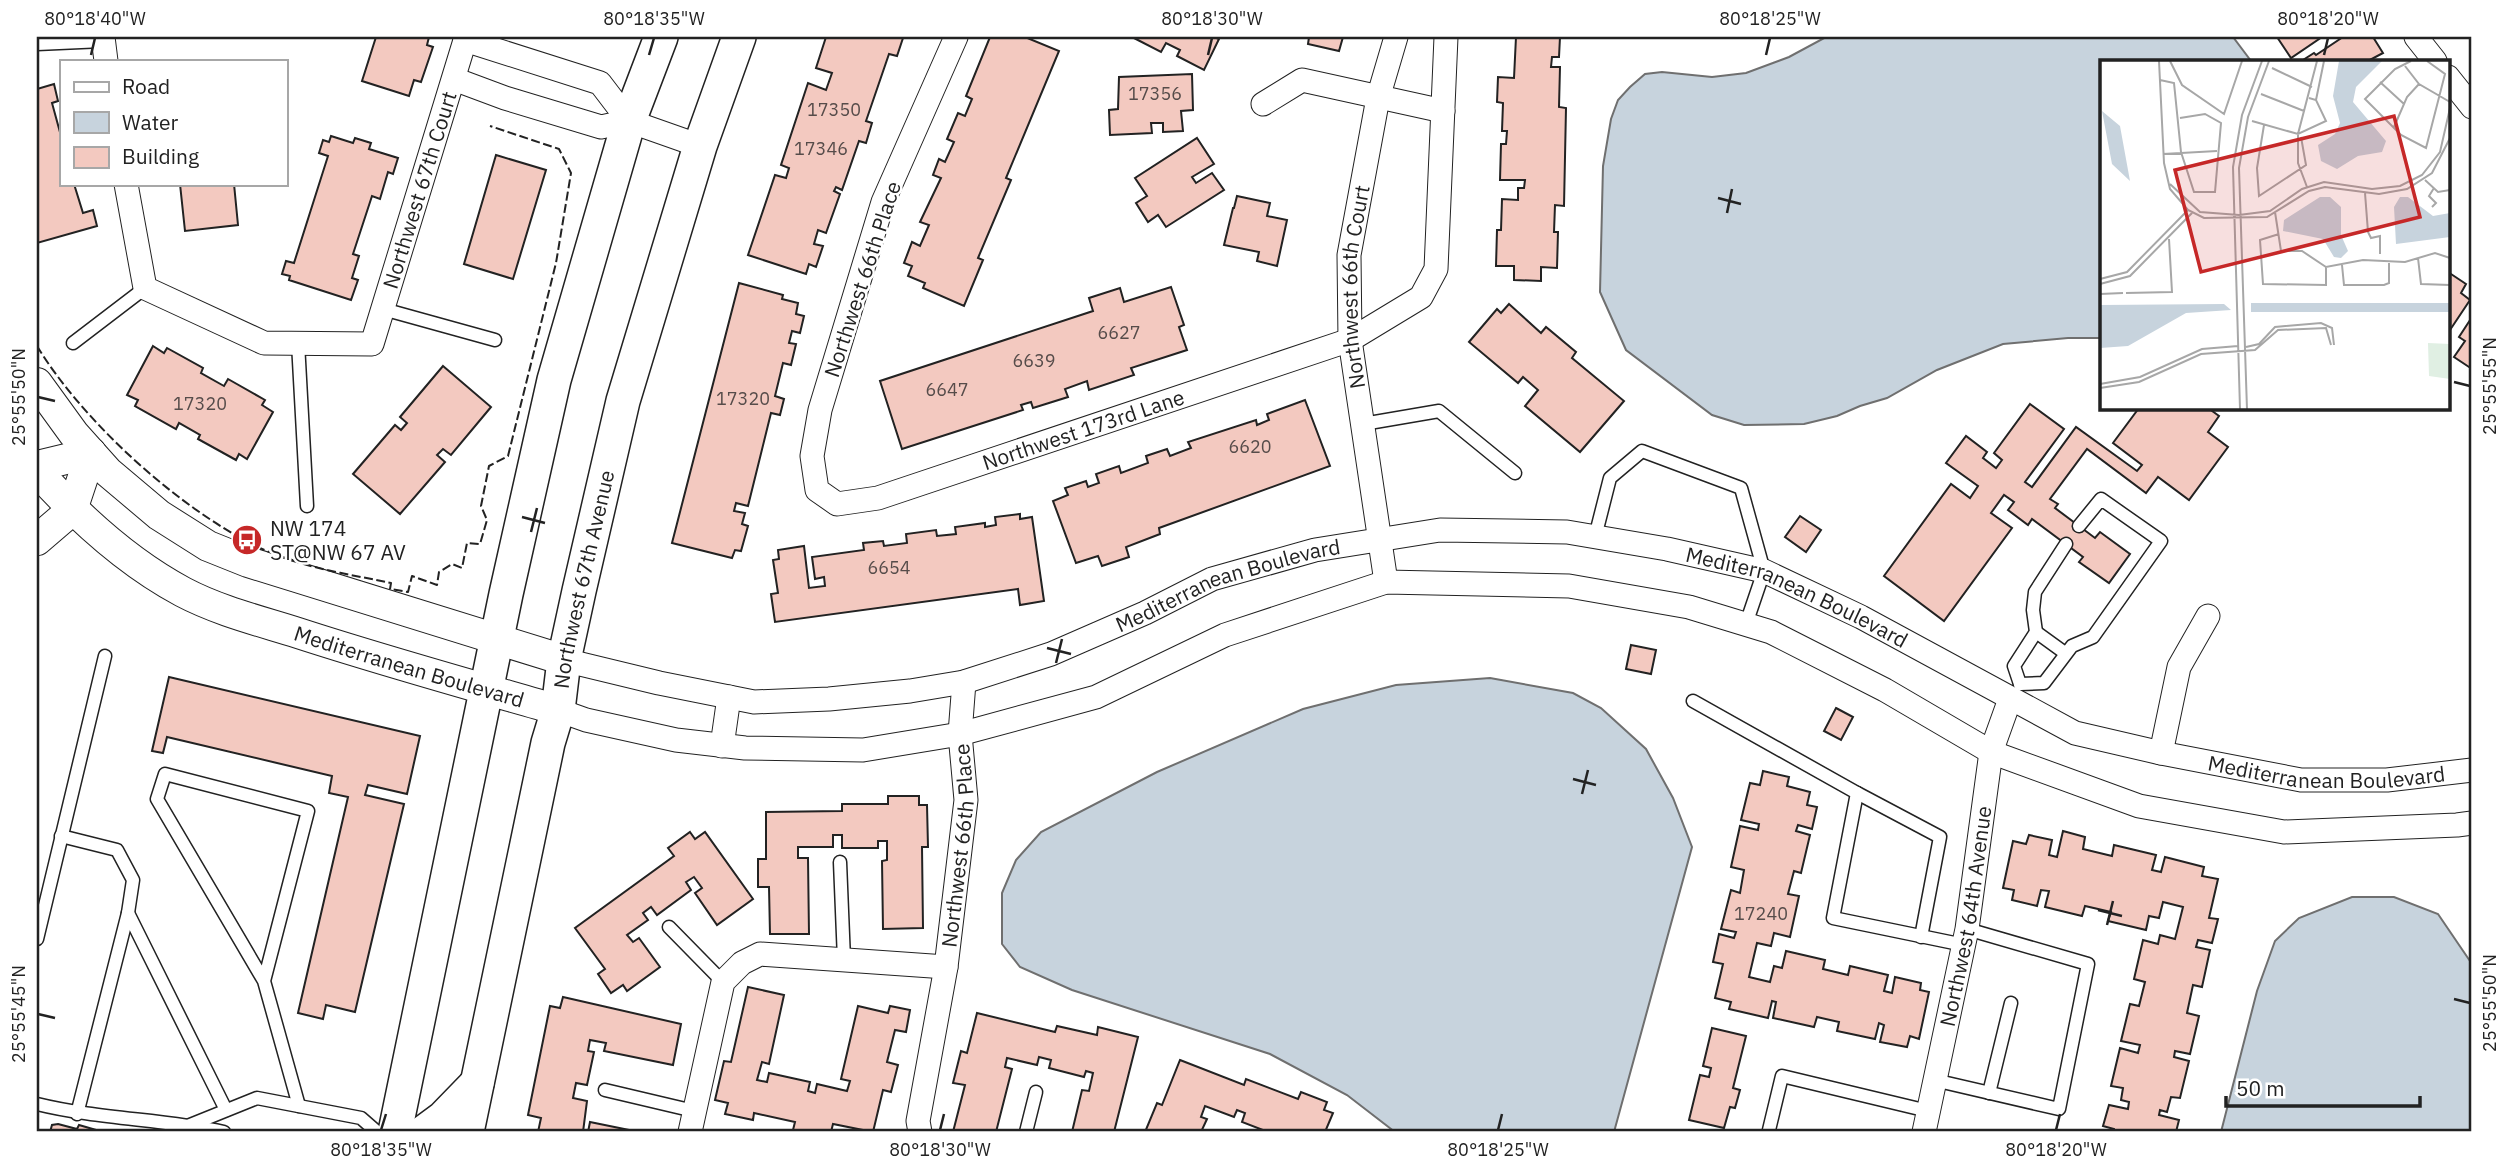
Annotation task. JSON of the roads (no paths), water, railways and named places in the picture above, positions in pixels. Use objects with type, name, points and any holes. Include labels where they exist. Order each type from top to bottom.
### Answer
[{"type":"main road","points":[[395,1132],[497,638],[554,380],[629,121],[661,37]]},
{"type":"main road","name":"Northwest 67th Avenue","points":[[467,1132],[548,743],[558,710],[564,660],[623,401],[701,146],[739,37]]},
{"type":"main road","points":[[424,1132],[443,1118],[477,1083]]},
{"type":"street","name":"Northwest 66th Place","points":[[817,490],[812,456],[820,410],[883,202],[956,37]]},
{"type":"street","name":"Northwest 66th Court","points":[[1386,582],[1350,341],[1349,255],[1378,98],[1395,37]]},
{"type":"street","name":"Northwest 173rd Lane","points":[[817,490],[837,504],[878,498],[1350,341],[1421,297],[1436,269],[1446,37]]},
{"type":"street","points":[[2416,37],[2434,60]]},
{"type":"street","points":[[466,38],[600,83],[629,121]]},
{"type":"street","name":"Northwest 67th Court","points":[[298,343],[372,344],[466,38]]},
{"type":"street","points":[[454,79],[505,98],[601,127],[629,121],[701,146]]},
{"type":"street","points":[[1263,104],[1302,80],[1443,111]]},
{"type":"street","points":[[2450,80],[2472,107]]},
{"type":"street","points":[[126,186],[145,288],[264,343],[298,343]]},
{"type":"street","name":"Mediterranean Boulevard","points":[[37,383],[74,434],[108,472],[159,514],[208,546],[260,566],[564,660],[754,702],[829,699],[910,691],[964,682],[1051,654],[1145,613],[1212,579],[1315,550],[1440,530],[1567,532],[1667,549],[1764,571],[2015,692],[2075,733],[2301,780],[2387,780],[2472,770]]},
{"type":"street","points":[[37,466],[91,453]]},
{"type":"street","points":[[37,540],[72,510],[91,453]]},
{"type":"street","name":"Mediterranean Boulevard","points":[[37,471],[72,510],[127,556],[184,593],[306,636],[586,720],[676,740],[745,748],[863,750],[961,734],[1096,697],[1225,635],[1386,582],[1569,586],[1689,607],[1771,632],[1885,690],[1991,752],[2139,806],[2284,832],[2472,823]]},
{"type":"street","points":[[2161,753],[2179,667],[2208,616]]},
{"type":"street","name":"Northwest 66th Place","points":[[920,1132],[918,1121],[946,967],[966,800],[961,734],[964,682]]},
{"type":"street","name":"Northwest 64th Avenue","points":[[1926,1121],[1966,937],[1991,752],[2015,692]]},
{"type":"street","points":[[722,746],[729,697]]},
{"type":"street","points":[[692,1121],[723,982],[742,963],[760,954],[946,967]]},
{"type":"lane","points":[[37,44],[104,46]]},
{"type":"lane","points":[[73,343],[145,288]]},
{"type":"lane","points":[[383,309],[495,340]]},
{"type":"lane","points":[[298,343],[307,506]]},
{"type":"lane","points":[[1363,424],[1439,411],[1515,473]]},
{"type":"lane","points":[[1595,537],[1609,478],[1642,451],[1741,488],[1764,571],[1746,624]]},
{"type":"lane","points":[[2066,544],[2035,592],[2033,610],[2036,632],[2014,666],[2015,692],[2044,683],[2072,646],[2093,637],[2161,541],[2101,499],[2079,526]]},
{"type":"lane","points":[[2036,632],[2065,653]]},
{"type":"lane","points":[[37,939],[105,656]]},
{"type":"lane","points":[[1693,701],[1940,837],[1921,937]]},
{"type":"lane","points":[[264,981],[308,811],[165,774],[158,799],[264,981],[299,1106]]},
{"type":"lane","points":[[1857,793],[1833,918],[1921,937],[1966,937],[2088,964],[2059,1109],[1934,1080]]},
{"type":"lane","points":[[61,836],[117,850],[133,880],[128,913],[77,1114]]},
{"type":"lane","points":[[840,862],[844,960]]},
{"type":"lane","points":[[128,913],[226,1110]]},
{"type":"lane","points":[[669,927],[723,982]]},
{"type":"lane","points":[[1989,1093],[2011,1003]]},
{"type":"lane","points":[[1769,1130],[1782,1076],[1926,1121]]},
{"type":"lane","points":[[605,1090],[692,1121]]},
{"type":"lane","points":[[1026,1132],[1036,1092]]},
{"type":"lane","points":[[190,1125],[257,1098],[360,1118],[377,1132]]},
{"type":"lane","points":[[37,1104],[154,1127],[190,1125],[224,1132]]},
{"type":"water","points":[[1826,37],[2233,37],[2250,60],[2100,60],[2100,338],[2003,344],[1937,370],[1887,398],[1837,416],[1804,424],[1744,425],[1712,415],[1626,350],[1600,292],[1603,166],[1611,119],[1618,100],[1645,74],[1662,72],[1712,77],[1746,73],[1789,57]]},
{"type":"water","points":[[1490,678],[1573,693],[1601,708],[1646,749],[1673,798],[1692,847],[1614,1132],[1395,1132],[1347,1095],[1270,1054],[1072,990],[1020,967],[1002,944],[1002,893],[1016,860],[1041,832],[1157,772],[1303,709],[1396,685]]},
{"type":"water","points":[[2352,897],[2394,897],[2438,914],[2472,964],[2472,1132],[2221,1132],[2257,991],[2275,941],[2299,918]]},
{"type":"place","name":"NW 174 ST@NW 67 AV","points":[[247,540]]}]
